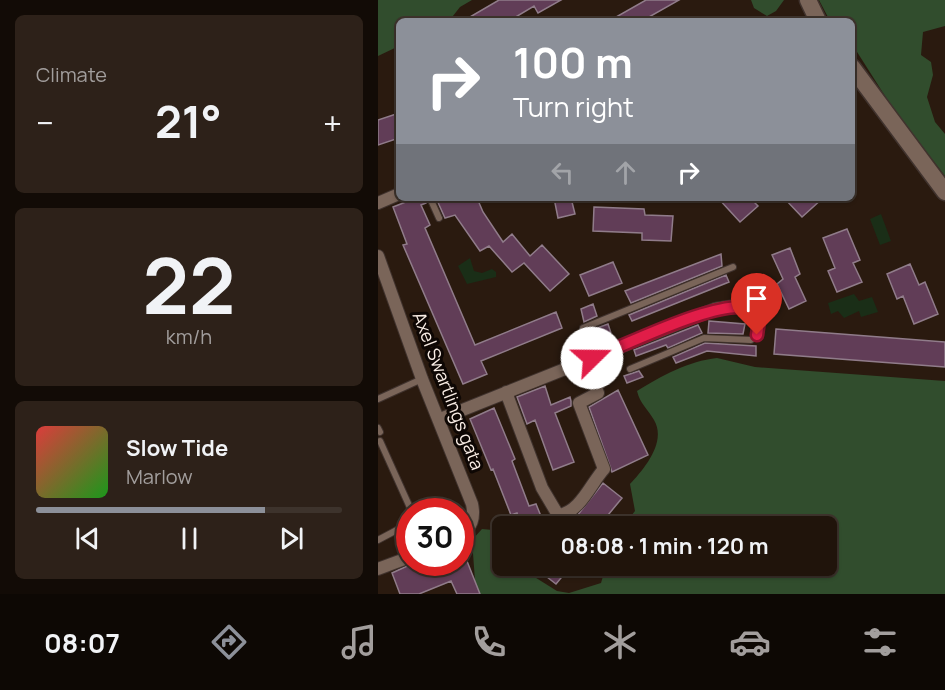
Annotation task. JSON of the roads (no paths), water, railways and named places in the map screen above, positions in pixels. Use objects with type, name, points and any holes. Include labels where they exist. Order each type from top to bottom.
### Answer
[{"type":"street","points":[[808,0],[817,18]]},
{"type":"street","points":[[855,71],[945,192]]},
{"type":"street","points":[[378,203],[396,195]]},
{"type":"street","name":"Axel Swartlings gata","points":[[378,256],[468,498]]},
{"type":"street","points":[[440,419],[715,309],[741,305]]},
{"type":"street","points":[[507,392],[542,488],[558,515],[566,514],[580,501],[604,469],[579,403],[598,393],[588,360]]},
{"type":"street","points":[[378,569],[396,562]]},
{"type":"lane","points":[[431,201],[439,218]]},
{"type":"lane","points":[[588,360],[583,328],[733,267]]},
{"type":"lane","points":[[630,369],[704,338],[751,340],[757,335],[759,321],[752,309],[741,305]]},
{"type":"lane","points":[[378,399],[422,379]]},
{"type":"lane","points":[[380,441],[405,498]]},
{"type":"lane","points":[[378,463],[387,459]]},
{"type":"lane","points":[[378,540],[396,530]]}]
